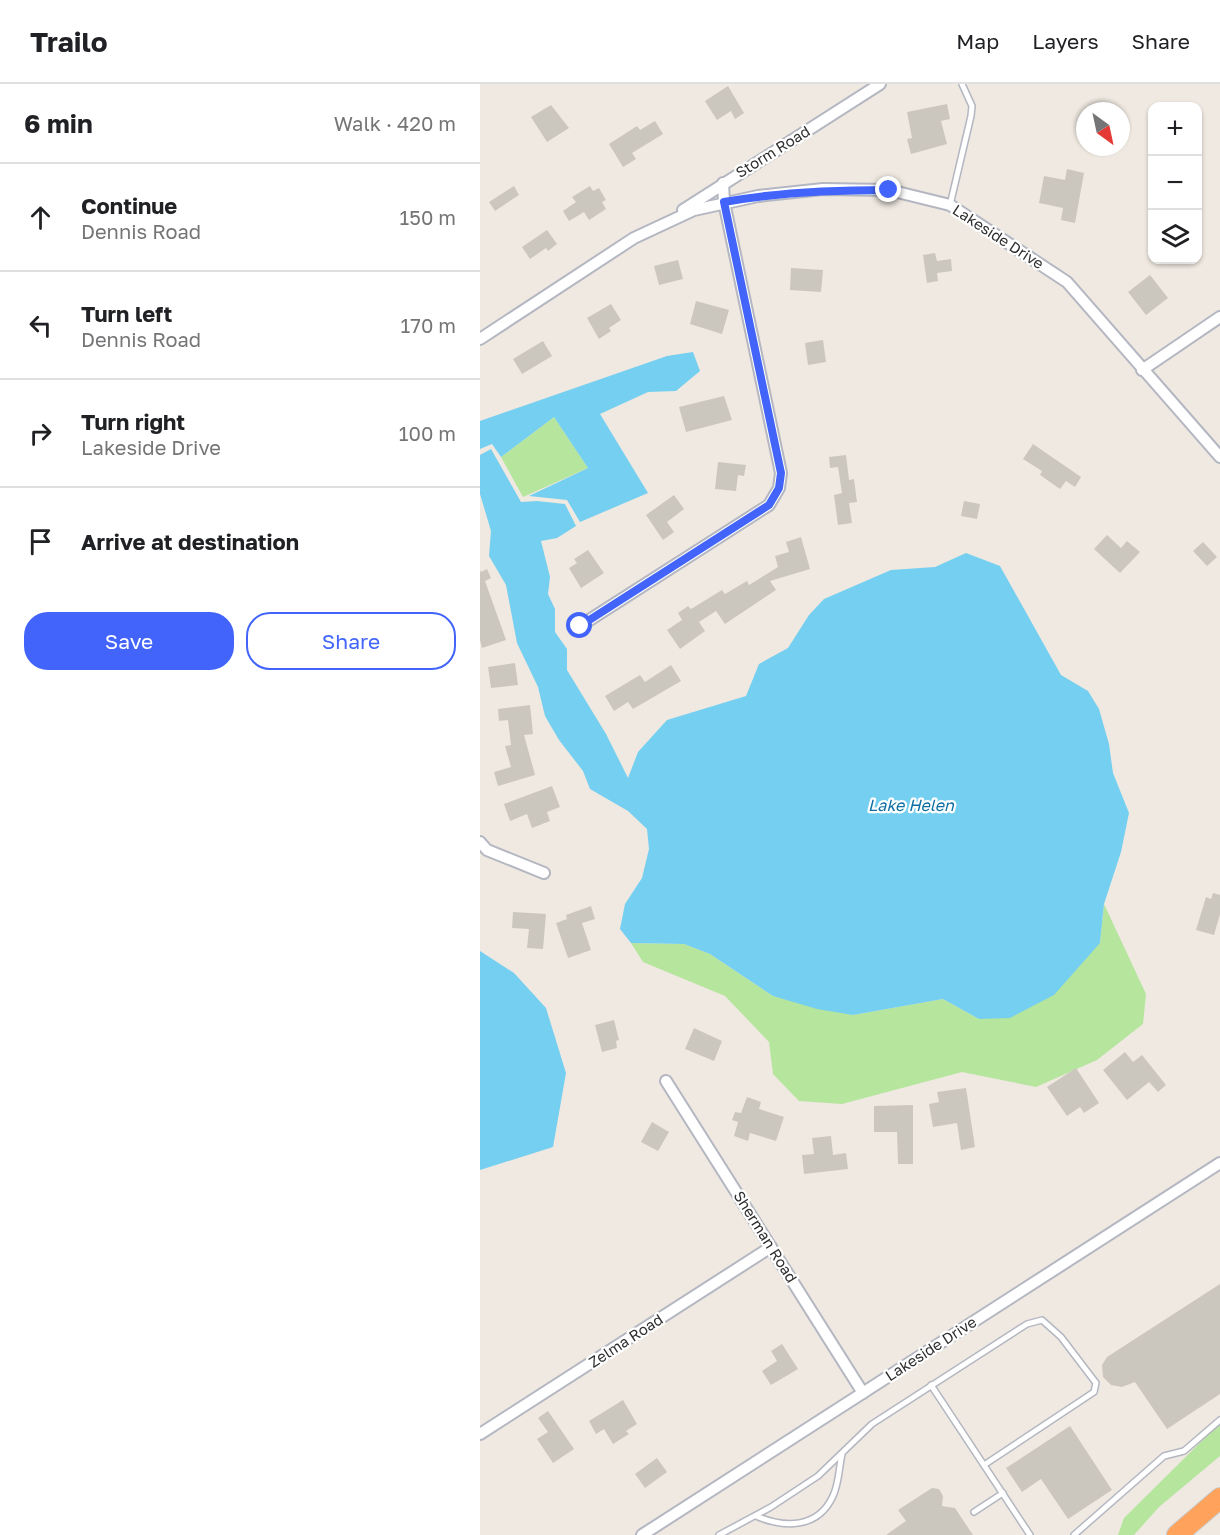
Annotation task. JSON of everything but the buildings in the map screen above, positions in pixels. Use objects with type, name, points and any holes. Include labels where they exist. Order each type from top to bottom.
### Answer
[{"type":"highway","points":[[1177,1535],[1220,1498]]},
{"type":"street","name":"Storm Road","points":[[667,222],[723,183],[880,84]]},
{"type":"street","points":[[580,626],[769,505],[779,488],[781,473],[724,202],[723,183]]},
{"type":"street","name":"Lakeside Drive","points":[[480,339],[634,238],[667,222],[724,202],[758,196],[823,189],[889,190],[950,205],[1067,282],[1220,457]]},
{"type":"street","points":[[1142,370],[1220,317]]},
{"type":"street","points":[[480,842],[487,850],[544,873]]},
{"type":"street","name":"Sherman Road","points":[[666,1081],[863,1393]]},
{"type":"street","name":"Lakeside Drive","points":[[642,1535],[1220,1163]]},
{"type":"street","name":"Zelma Road","points":[[480,1434],[771,1247]]},
{"type":"lane","points":[[950,205],[972,106],[962,84]]},
{"type":"lane","points":[[718,1535],[756,1516],[818,1476],[872,1424],[1027,1324],[1042,1320],[1061,1337],[1096,1383],[1094,1392],[984,1465]]},
{"type":"lane","points":[[931,1385],[1030,1535]]},
{"type":"lane","points":[[1074,1535],[1164,1456],[1184,1451],[1220,1420]]},
{"type":"lane","points":[[756,1516],[782,1525],[794,1525],[819,1514],[833,1495],[842,1453]]},
{"type":"lane","points":[[974,1512],[1003,1493]]},
{"type":"green space","points":[[554,417],[588,468],[523,497],[501,457]]},
{"type":"green space","points":[[1104,904],[1146,994],[1143,1024],[1097,1060],[1036,1087],[962,1072],[842,1104],[799,1101],[773,1074],[769,1042],[725,996],[643,962],[631,943],[684,944],[710,954],[773,996],[853,1015],[943,999],[979,1019],[1100,943]]},
{"type":"green space","points":[[1220,1423],[1220,1456],[1159,1507],[1134,1535],[1118,1535],[1124,1518]]},
{"type":"water","points":[[693,352],[700,371],[676,391],[648,392],[600,414],[648,493],[580,522],[567,500],[529,496],[588,468],[554,417],[501,457],[492,444],[480,449],[480,421],[667,356]]},
{"type":"water","name":"Lake Helen","points":[[491,449],[521,502],[565,504],[576,526],[557,538],[541,541],[550,577],[548,594],[555,609],[555,632],[567,649],[567,670],[606,734],[628,778],[638,752],[667,720],[746,696],[759,664],[788,648],[809,615],[824,599],[891,570],[935,567],[966,553],[1000,566],[1061,675],[1088,691],[1099,709],[1109,744],[1113,773],[1129,813],[1121,852],[1104,904],[1100,943],[1054,995],[1010,1018],[979,1019],[943,999],[853,1015],[817,1009],[773,996],[710,954],[684,944],[631,943],[620,929],[625,904],[642,878],[649,849],[647,829],[628,811],[590,789],[583,771],[559,740],[545,716],[538,687],[517,643],[506,585],[489,556],[491,531],[480,494],[480,455]]},
{"type":"water","points":[[480,951],[514,973],[546,1008],[566,1073],[553,1147],[480,1170]]},
{"type":"route","points":[[580,626],[769,505],[779,488],[781,473],[724,202],[823,189],[889,190]]}]
